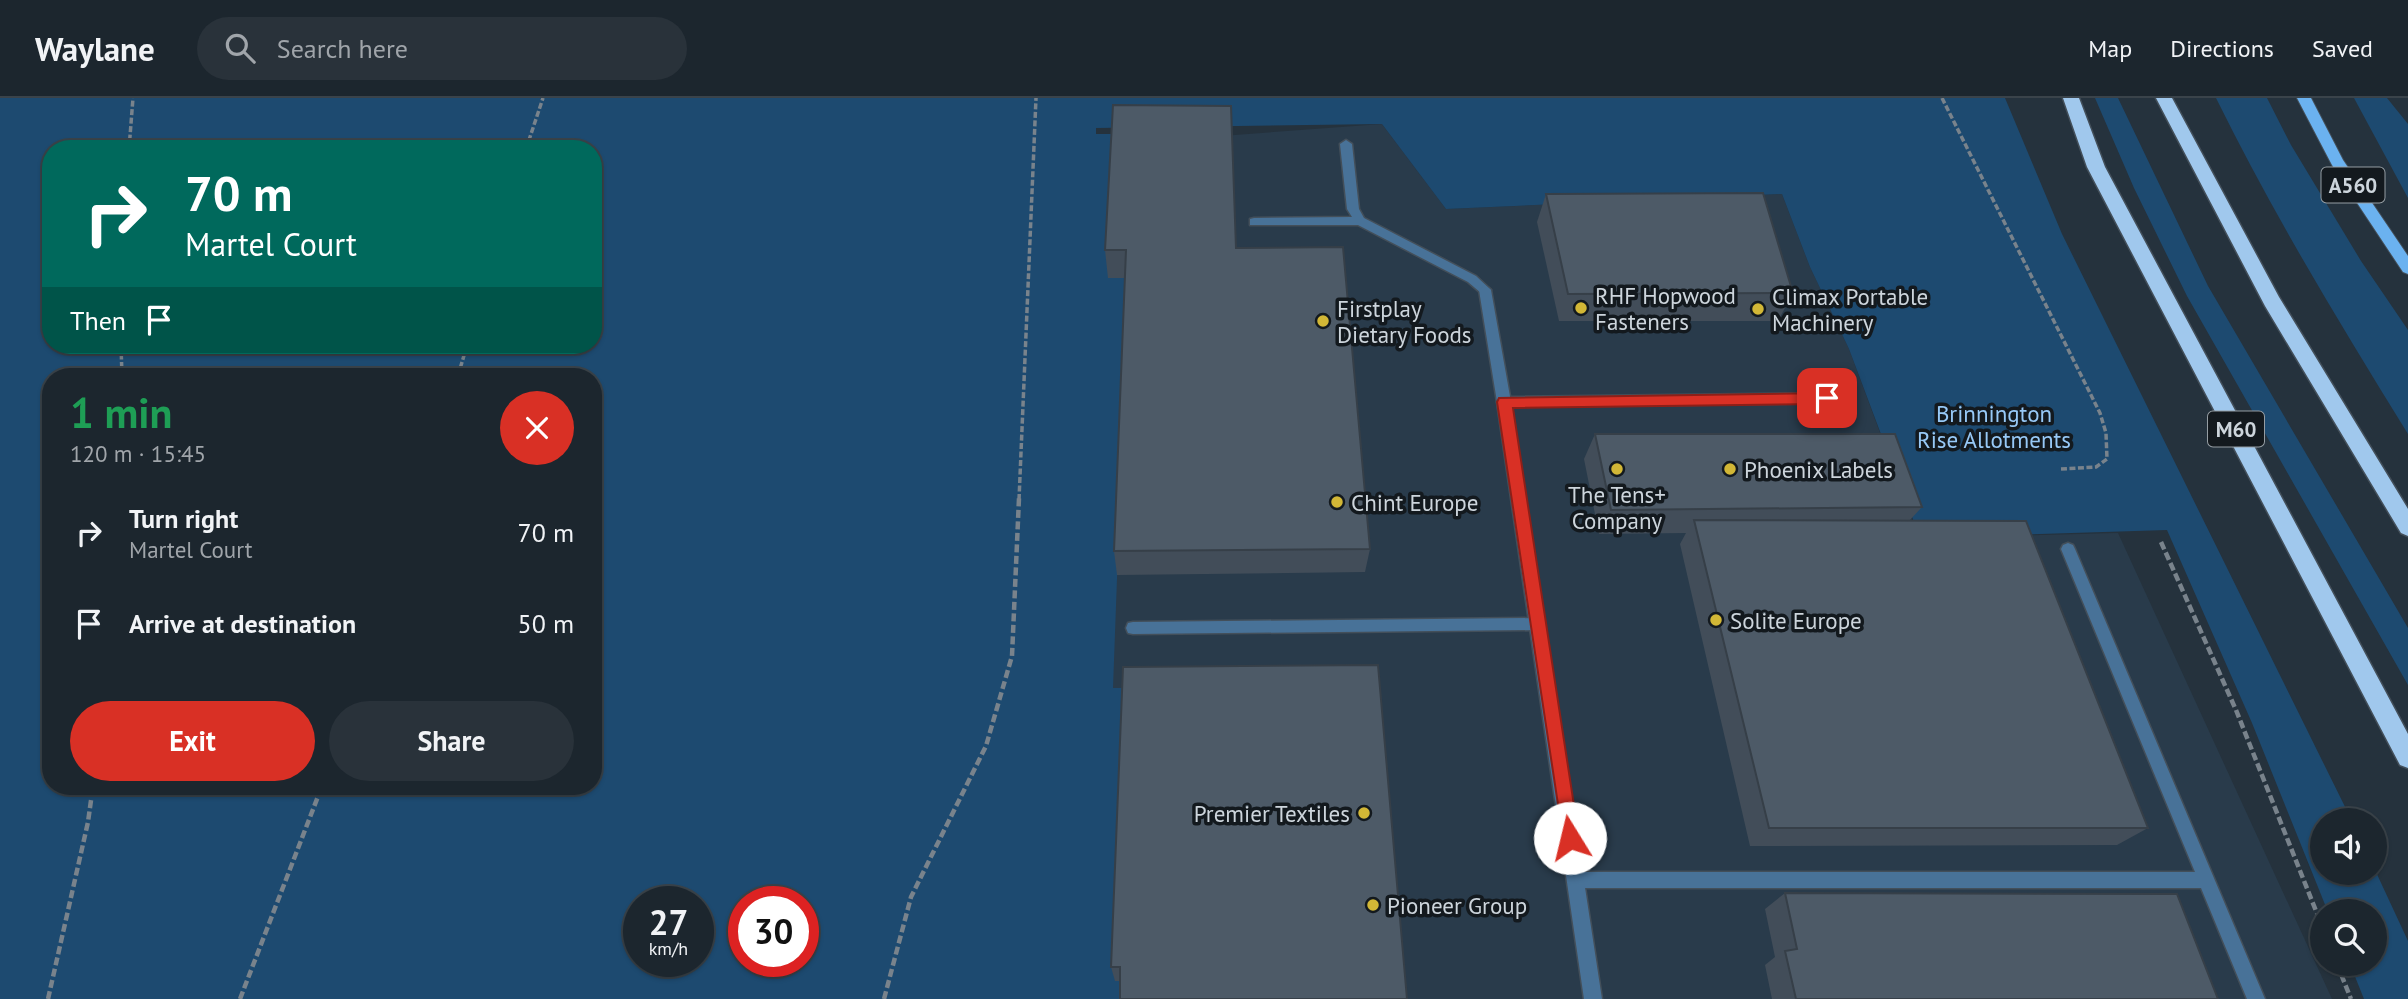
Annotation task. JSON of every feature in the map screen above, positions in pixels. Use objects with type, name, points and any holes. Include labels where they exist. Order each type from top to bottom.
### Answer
[{"type":"highway","name":"M60","points":[[2071,98],[2096,167],[2408,757]]},
{"type":"highway","points":[[2164,98],[2272,301],[2408,527]]},
{"type":"main road","name":"A560","points":[[2304,98],[2337,162],[2408,268]]},
{"type":"street","points":[[1346,144],[1353,209],[1360,221]]},
{"type":"street","points":[[1254,222],[1360,221],[1472,279],[1485,290],[1577,880],[1593,999]]},
{"type":"street","points":[[1504,402],[1848,398]]},
{"type":"street","points":[[2068,549],[2256,999]]},
{"type":"street","points":[[1133,628],[1537,624]]},
{"type":"street","points":[[1577,880],[2208,880]]},
{"type":"path","points":[[130,140],[133,98]]},
{"type":"path","points":[[529,140],[543,98]]},
{"type":"path","points":[[884,999],[911,897],[986,746],[1012,656],[1036,98]]},
{"type":"path","points":[[1942,98],[2100,413],[2106,433],[2107,459],[2096,467],[2061,469]]},
{"type":"path","points":[[2161,542],[2236,710],[2311,899]]},
{"type":"path","points":[[48,999],[92,795]]},
{"type":"path","points":[[240,999],[319,795]]},
{"type":"path","points":[[2342,976],[2351,999]]},
{"type":"shaded area","points":[[1382,124],[1446,209],[1782,194],[1810,267],[1849,349],[1919,538],[2118,533],[2310,951],[2310,976],[2321,976],[2332,999],[1061,999],[1100,145]]},
{"type":"green space","name":"Brinnington Rise Allotments","points":[[0,98],[2005,98],[2062,234],[2346,808],[2310,808],[2310,867],[2252,723],[2167,530],[1920,538],[1849,349],[1810,267],[1782,194],[1446,209],[1382,124],[1096,128],[1096,134],[1116,134],[1128,278],[1113,688],[1125,688],[1115,980],[1123,981],[1123,999],[0,999]]},
{"type":"green space","points":[[2095,98],[2118,98],[2208,286],[2408,628],[2408,685],[2187,296],[2134,188]]},
{"type":"green space","points":[[2216,98],[2267,98],[2291,145],[2361,261],[2408,330],[2408,434],[2284,226]]},
{"type":"green space","points":[[2354,98],[2387,98],[2408,124],[2408,198]]},
{"type":"green space","points":[[2317,885],[2382,885],[2408,941],[2408,999],[2364,999],[2355,976],[2387,976],[2387,899],[2323,899]]},
{"type":"building","points":[[1113,105],[1231,106],[1236,248],[1343,247],[1370,549],[1114,551],[1126,250],[1105,250]]},
{"type":"building","points":[[1763,193],[1793,293],[1568,294],[1546,194]]},
{"type":"building","points":[[1595,434],[1895,434],[1922,507],[1611,510]]},
{"type":"building","points":[[1694,520],[2026,521],[2148,828],[1769,828]]},
{"type":"building","points":[[1378,665],[1407,999],[1120,999],[1120,967],[1111,967],[1123,667]]},
{"type":"building","points":[[1785,893],[2177,894],[2218,999],[1796,999],[1785,951],[1797,949]]},
{"type":"place","name":"RHF Hopwood Fasteners","points":[[1581,308]]},
{"type":"place","name":"Climax Portable Machinery","points":[[1758,309]]},
{"type":"place","name":"Firstplay Dietary Foods","points":[[1323,321]]},
{"type":"place","name":"The Tens+ Company","points":[[1617,469]]},
{"type":"place","name":"Phoenix Labels","points":[[1730,469]]},
{"type":"place","name":"Chint Europe","points":[[1337,502]]},
{"type":"place","name":"Solite Europe","points":[[1716,620]]},
{"type":"place","name":"Premier Textiles","points":[[1364,813]]},
{"type":"place","name":"Pioneer Group","points":[[1373,905]]},
{"type":"route","points":[[1570,838],[1504,402],[1827,398]]}]
